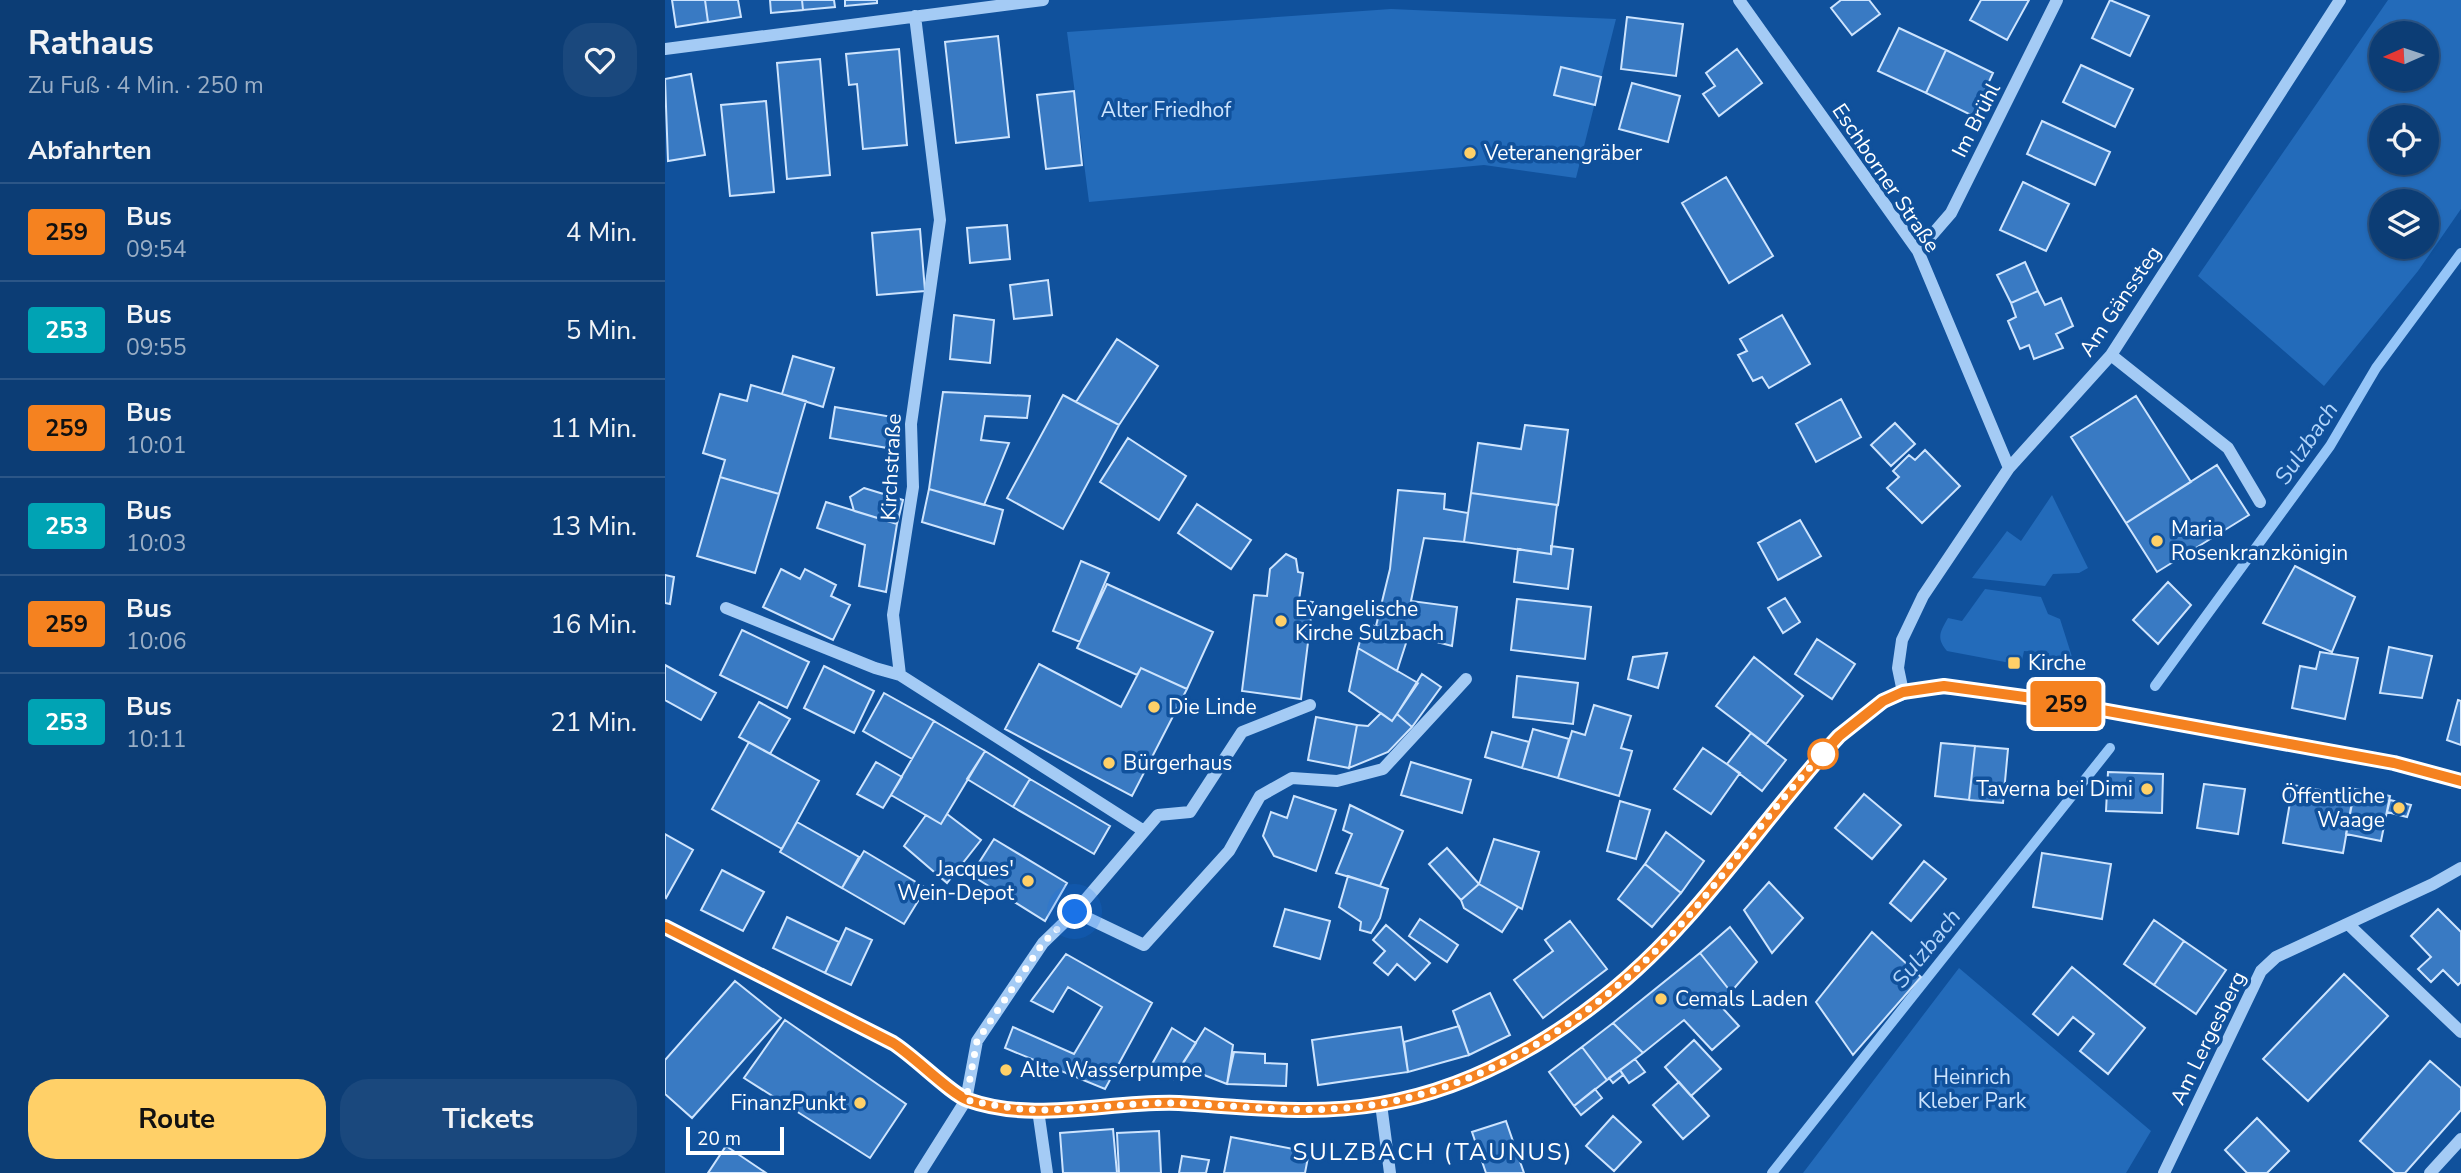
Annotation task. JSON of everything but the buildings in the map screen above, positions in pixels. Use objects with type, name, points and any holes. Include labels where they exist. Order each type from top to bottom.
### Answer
[{"type":"street","points":[[665,49],[1043,0]]},
{"type":"street","name":"Eschborner Straße","points":[[1739,0],[1918,251],[2009,468]]},
{"type":"street","name":"Im Brühl","points":[[1918,251],[1951,212],[2057,0]]},
{"type":"street","name":"Am Gänssteg","points":[[1903,692],[1898,667],[1902,640],[1923,596],[2009,468],[2111,355],[2340,0]]},
{"type":"street","name":"Kirchstraße","points":[[900,675],[893,615],[912,536],[911,424],[940,220],[915,16]]},
{"type":"street","points":[[2111,355],[2228,447],[2260,502]]},
{"type":"street","points":[[726,608],[875,668],[900,675],[985,722],[1145,831]]},
{"type":"street","points":[[1075,912],[1144,945],[1229,852],[1260,796],[1292,778],[1336,781],[1383,769],[1466,679]]},
{"type":"street","points":[[665,927],[893,1043],[912,1054],[966,1100],[1038,1110],[1175,1103],[1302,1111],[1381,1104],[1437,1090],[1501,1065],[1544,1042],[1637,968],[1684,921],[1839,736],[1874,707],[1903,692],[1944,686],[2035,698],[2394,763],[2461,780]]},
{"type":"street","points":[[920,1173],[966,1100],[977,1041],[1043,943],[1075,912],[1158,815],[1190,812],[1241,732],[1310,705]]},
{"type":"street","name":"Am Lergesberg","points":[[2164,1173],[2261,971],[2276,957],[2433,884],[2461,868]]},
{"type":"street","points":[[2348,924],[2461,1032]]},
{"type":"street","points":[[1381,1104],[1390,1173]]},
{"type":"street","points":[[1038,1110],[1047,1173]]},
{"type":"street","points":[[2430,1173],[2461,1139]]},
{"type":"green space","points":[[2388,0],[2461,0],[2461,209],[2439,241],[2439,189],[2369,189],[2369,259],[2426,259],[2324,386],[2198,276],[2369,28],[2369,91],[2439,91],[2439,21],[2374,21]]},
{"type":"green space","name":"Alter Friedhof","points":[[1391,9],[1616,19],[1576,178],[1484,165],[1089,202],[1067,32]]},
{"type":"green space","points":[[2052,495],[2088,568],[2079,573],[2053,574],[2045,586],[1972,578],[2007,531],[2021,541]]},
{"type":"green space","points":[[1985,589],[2041,597],[2048,614],[2060,619],[2074,663],[2068,670],[2049,670],[2049,653],[2024,651],[2021,665],[1947,651],[1940,635],[1948,618],[1962,621]]},
{"type":"green space","name":"Heinrich Kleber Park","points":[[1959,968],[2151,1131],[2126,1173],[1803,1173]]},
{"type":"waterway","name":"Sulzbach","points":[[2155,686],[2330,446],[2376,368],[2461,253]]},
{"type":"waterway","name":"Sulzbach","points":[[1772,1173],[2110,748]]},
{"type":"bus line","name":"259","points":[[665,927],[893,1043],[912,1054],[966,1100],[1038,1110],[1175,1103],[1302,1111],[1346,1108],[1381,1104],[1437,1090],[1501,1065],[1544,1042],[1637,968],[1684,921],[1839,736],[1883,701],[1903,692],[1944,686],[2047,700],[2394,763],[2461,781]]},
{"type":"place","name":"Veteranengräber","points":[[1470,153]]},
{"type":"place","name":"Maria Rosenkranzkönigin","points":[[2157,541]]},
{"type":"place","name":"Evangelische Kirche Sulzbach","points":[[1281,621]]},
{"type":"place","name":"Kirche","points":[[2014,663]]},
{"type":"place","name":"Die Linde","points":[[1154,707]]},
{"type":"place","name":"Bürgerhaus","points":[[1109,763]]},
{"type":"place","name":"Taverna bei Dimi","points":[[2147,789]]},
{"type":"place","name":"Öffentliche Waage","points":[[2399,808]]},
{"type":"place","name":"Jacques' Wein-Depot","points":[[1028,881]]},
{"type":"place","name":"Cemals Laden","points":[[1661,999]]},
{"type":"place","name":"Alte Wasserpumpe","points":[[1006,1070]]},
{"type":"place","name":"FinanzPunkt","points":[[860,1103]]},
{"type":"district","name":"SULZBACH (TAUNUS)","points":[[1433,1152]]},
{"type":"route","points":[[1075,912],[1043,943],[977,1041],[966,1100],[1038,1110],[1175,1103],[1302,1111],[1381,1104],[1437,1090],[1501,1065],[1544,1042],[1637,968],[1684,921],[1823,754]]}]
